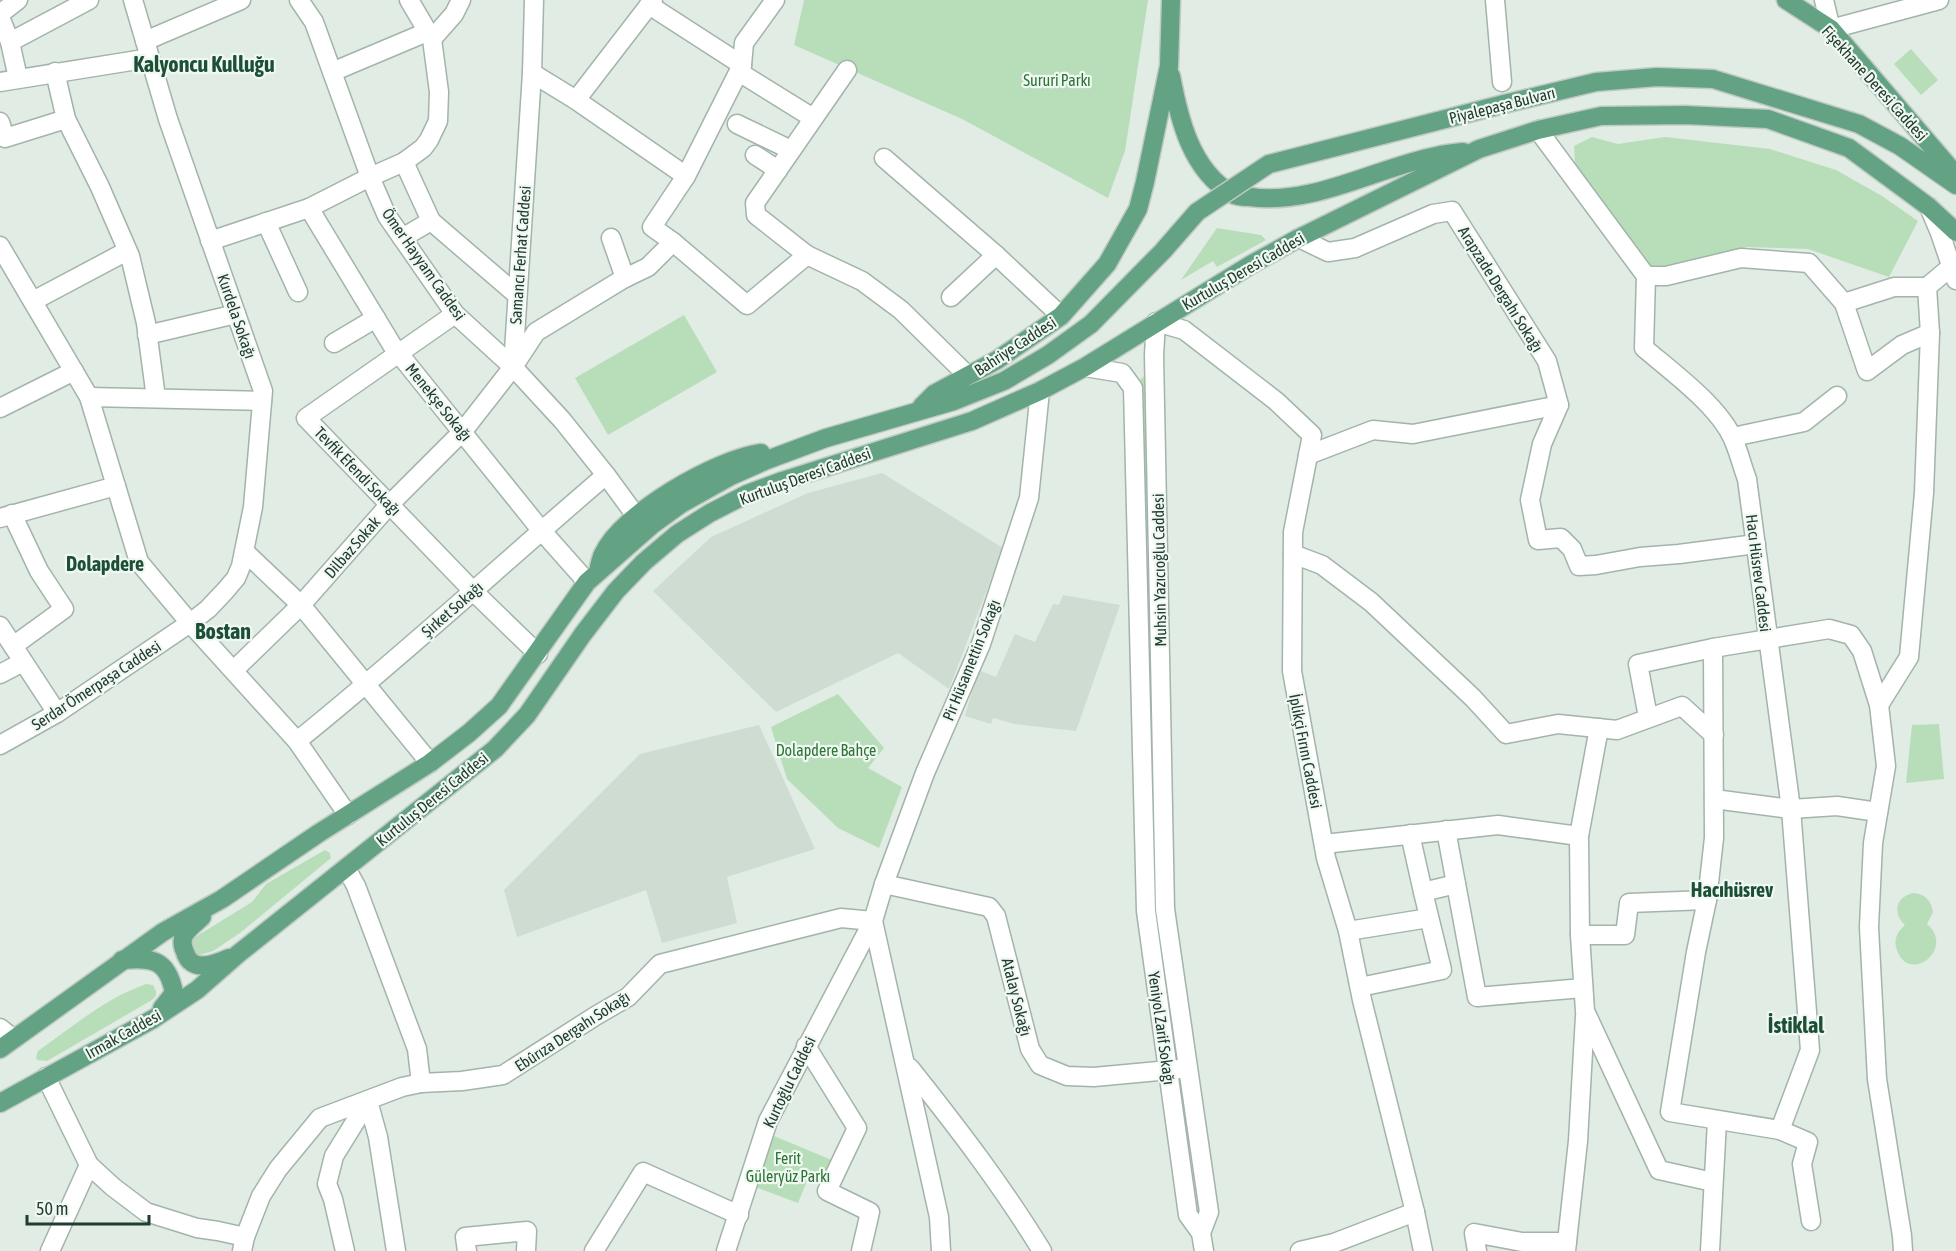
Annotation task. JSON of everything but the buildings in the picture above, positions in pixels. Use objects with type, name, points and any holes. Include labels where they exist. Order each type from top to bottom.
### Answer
[{"type":"main road","name":"Bahriye Caddesi","points":[[918,411],[934,394],[998,360],[1061,316],[1107,264],[1138,209],[1169,66],[1171,0]]},
{"type":"main road","name":"Fişekhane Deresi Caddesi","points":[[1786,0],[1831,29],[1956,175]]},
{"type":"main road","name":"Bahriye Caddesi","points":[[1169,66],[1179,119],[1190,144],[1209,175],[1234,195],[1268,200],[1310,193],[1435,156],[1479,149]]},
{"type":"main road","name":"Piyalepaşa Bulvarı","points":[[1091,324],[1197,212],[1269,164],[1596,82],[1657,77],[1713,79],[1859,124],[1900,146],[1956,184]]},
{"type":"main road","name":"Piyalepaşa Bulvarı","points":[[1479,149],[1538,130],[1601,116],[1684,115],[1768,119],[1849,148],[1929,207],[1956,232]]},
{"type":"main road","name":"Kurtuluş Deresi Caddesi","points":[[238,954],[495,749],[527,715],[616,591],[644,562],[677,534],[710,513],[747,494],[972,422],[1040,391],[1085,367],[1252,264],[1299,238],[1479,149]]},
{"type":"main road","name":"Kurtuluş Deresi Caddesi","points":[[122,960],[163,932],[222,899],[430,763],[469,733],[499,706],[592,577],[652,525],[681,504],[731,476],[826,438],[954,400],[1004,381],[1048,355],[1091,324]]},
{"type":"main road","points":[[592,577],[613,539],[636,516],[669,492],[708,471],[755,454],[805,446]]},
{"type":"main road","points":[[222,899],[184,935],[186,956],[196,966],[204,966],[238,954]]},
{"type":"main road","name":"Irmak Caddesi","points":[[0,1103],[153,1018],[197,990],[238,954]]},
{"type":"main road","points":[[5,1039],[122,960],[152,961],[163,965],[171,976],[174,993],[153,1018]]},
{"type":"street","points":[[18,0],[0,16],[10,42],[9,80],[55,72],[147,50],[241,0]]},
{"type":"street","points":[[10,42],[89,0]]},
{"type":"street","name":"Kurdela Sokağı","points":[[133,0],[168,119],[263,391],[253,507],[245,552],[236,578],[208,609],[190,623]]},
{"type":"street","name":"Ömer Hayyam Caddesi","points":[[300,0],[314,22],[370,177],[387,216],[455,314],[513,367],[562,420],[636,516]]},
{"type":"street","points":[[210,240],[309,208],[404,162],[423,148],[438,121],[439,92],[429,36],[408,0]]},
{"type":"street","points":[[332,72],[429,36],[454,14],[461,0]]},
{"type":"street","name":"Samancı Ferhat Caddesi","points":[[513,367],[532,73],[534,0]]},
{"type":"street","points":[[775,0],[744,43],[740,69],[686,176],[652,227],[747,305],[807,255]]},
{"type":"street","points":[[1495,0],[1502,82]]},
{"type":"street","points":[[1824,0],[1831,29],[1940,0]]},
{"type":"street","points":[[576,100],[651,2],[740,69],[813,118]]},
{"type":"street","points":[[847,70],[755,203],[756,215],[807,255],[862,281],[901,310],[968,376]]},
{"type":"street","points":[[55,72],[66,119],[100,187],[127,251],[147,335],[156,398]]},
{"type":"street","points":[[532,73],[576,100],[686,176]]},
{"type":"street","points":[[2,130],[66,119]]},
{"type":"street","points":[[737,124],[791,150]]},
{"type":"street","points":[[1538,130],[1646,276],[1666,276],[1741,258],[1809,263],[1844,303],[1867,371],[1902,345],[1930,333]]},
{"type":"street","points":[[754,155],[778,170]]},
{"type":"street","points":[[884,158],[996,255],[1061,316]]},
{"type":"street","points":[[404,162],[431,221],[517,295]]},
{"type":"street","points":[[1844,303],[1894,287],[1927,287],[1954,273],[1929,207]]},
{"type":"street","name":"Menekşe Sokağı","points":[[309,208],[400,354],[541,530],[592,577]]},
{"type":"street","name":"Arapzade Dergahı Sokağı","points":[[1299,238],[1328,252],[1355,248],[1433,214],[1452,211],[1547,361],[1559,405]]},
{"type":"street","points":[[402,238],[431,221]]},
{"type":"street","points":[[266,222],[298,292]]},
{"type":"street","points":[[611,238],[624,279]]},
{"type":"street","name":"Samancı Ferhat Caddesi","points":[[513,367],[536,332],[648,267],[673,242]]},
{"type":"street","points":[[0,246],[89,397],[139,562],[190,623],[297,741],[348,815]]},
{"type":"street","points":[[33,301],[127,251]]},
{"type":"street","points":[[951,297],[996,255]]},
{"type":"street","name":"Hacı Hüsrev Caddesi","points":[[1646,276],[1644,348],[1715,412],[1732,437],[1747,479],[1769,638],[1638,664],[1648,717]]},
{"type":"street","points":[[1879,705],[1909,657],[1924,493],[1930,333],[1927,287]]},
{"type":"street","points":[[147,335],[236,314]]},
{"type":"street","name":"Tevfik Efendi Sokağı","points":[[455,314],[306,418],[473,591],[538,654]]},
{"type":"street","points":[[334,343],[376,318]]},
{"type":"street","name":"Muhsin Yazıcıoğlu Caddesi","points":[[1156,322],[1154,356],[1163,818]]},
{"type":"street","name":"İplikçi Fırını Caddesi","points":[[1156,322],[1184,330],[1276,401],[1312,435],[1293,531],[1292,671],[1324,844],[1348,931],[1423,1251]]},
{"type":"street","name":"Dilbaz Sokak","points":[[234,670],[301,605],[390,504],[463,431],[513,367]]},
{"type":"street","points":[[1085,367],[1122,373],[1133,388]]},
{"type":"street","points":[[0,408],[74,371]]},
{"type":"street","points":[[1133,388],[1133,378],[1141,372],[1150,374],[1155,380]]},
{"type":"street","name":"Muhsin Yazıcıoğlu Caddesi","points":[[1133,388],[1144,818]]},
{"type":"street","name":"Pir Hüsamettin Sokağı","points":[[873,921],[884,884],[925,772],[981,644],[1029,498],[1040,391]]},
{"type":"street","points":[[1732,437],[1804,423],[1837,396]]},
{"type":"street","points":[[89,397],[262,401]]},
{"type":"street","points":[[1308,455],[1373,430],[1413,434],[1559,405]]},
{"type":"street","points":[[1559,405],[1542,444],[1530,500],[1538,540],[1561,538],[1572,549],[1579,566],[1596,566],[1640,557],[1756,544]]},
{"type":"street","name":"Şirket Sokağı","points":[[297,741],[366,686],[424,632],[606,475]]},
{"type":"street","points":[[13,646],[64,609],[6,516],[116,486]]},
{"type":"street","points":[[1137,542],[1158,542]]},
{"type":"street","points":[[245,552],[301,605],[430,763]]},
{"type":"street","points":[[1293,554],[1322,565],[1371,602],[1473,698],[1506,734],[1558,724],[1617,730],[1682,706],[1714,735]]},
{"type":"street","name":"Serdar Ömerpaşa Caddesi","points":[[0,746],[57,713],[190,623]]},
{"type":"street","points":[[0,626],[57,713]]},
{"type":"street","points":[[1780,1130],[1810,1050],[1791,809],[1769,638],[1828,629],[1851,635],[1862,651],[1879,705],[1886,766],[1873,843],[1869,927],[1877,1078],[1903,1251]]},
{"type":"street","points":[[1139,633],[1160,635]]},
{"type":"street","points":[[1713,648],[1714,838],[1707,900],[1696,952],[1670,1112],[1780,1130],[1808,1142],[1802,1164],[1811,1221]]},
{"type":"street","points":[[0,674],[23,662]]},
{"type":"street","points":[[1477,1251],[1474,1233],[1567,1247],[1578,1141],[1585,1011],[1580,935],[1580,836],[1599,728]]},
{"type":"street","points":[[1714,799],[1791,809],[1837,806],[1878,812]]},
{"type":"street","points":[[1144,818],[1163,818]]},
{"type":"street","name":"Yeniyol Zarif Sokağı","points":[[1144,818],[1146,910],[1188,1215],[1202,1242]]},
{"type":"street","name":"Yeniyol Zarif Sokağı","points":[[1163,818],[1165,909],[1209,1212],[1202,1242]]},
{"type":"street","points":[[1324,844],[1498,825],[1580,836]]},
{"type":"street","points":[[1446,830],[1477,997],[1583,988]]},
{"type":"street","points":[[1360,987],[1442,970],[1410,834]]},
{"type":"street","points":[[346,868],[356,886],[417,1049],[421,1083]]},
{"type":"street","name":"Atalay Sokağı","points":[[884,884],[990,907],[996,916],[1030,1049],[1040,1065],[1067,1076],[1094,1077],[1168,1070]]},
{"type":"street","points":[[1423,892],[1456,884]]},
{"type":"street","points":[[1580,935],[1625,935],[1629,903],[1707,900]]},
{"type":"street","name":"Ebûrıza Dergahı Sokağı","points":[[244,1244],[261,1196],[278,1169],[320,1118],[402,1087],[503,1075],[628,997],[660,964],[841,918],[873,921]]},
{"type":"street","points":[[1348,931],[1429,918]]},
{"type":"street","points":[[873,921],[939,1217],[941,1251]]},
{"type":"street","name":"Kurtoğlu Caddesi","points":[[726,1251],[768,1120],[873,921]]},
{"type":"street","points":[[1585,1011],[1659,1170],[1713,1182]]},
{"type":"street","points":[[806,1046],[857,1128],[827,1191],[870,1212],[861,1251]]},
{"type":"street","points":[[906,1063],[1021,1216],[1042,1251]]},
{"type":"street","points":[[1168,1070],[1188,1068]]},
{"type":"street","points":[[46,1077],[89,1165],[113,1187],[146,1212],[197,1228],[218,1231],[244,1244]]},
{"type":"street","points":[[345,1251],[333,1199],[327,1184],[334,1156],[368,1101]]},
{"type":"street","points":[[368,1101],[378,1137],[396,1251]]},
{"type":"street","points":[[1710,1251],[1717,1121]]},
{"type":"street","points":[[50,1251],[89,1165]]},
{"type":"street","points":[[594,1251],[644,1172],[738,1215]]},
{"type":"street","points":[[1300,1251],[1334,1247],[1415,1212]]},
{"type":"street","points":[[467,1251],[465,1237],[527,1231],[526,1251]]},
{"type":"shaded area","points":[[882,473],[1003,548],[949,689],[898,653],[776,712],[653,591],[711,537],[808,493]]},
{"type":"shaded area","points":[[1063,595],[1120,605],[1076,731],[1014,724],[993,718],[991,724],[965,716],[978,670],[996,677],[1015,634],[1035,642],[1053,604],[1059,605]]},
{"type":"shaded area","points":[[759,725],[815,849],[727,877],[737,923],[662,943],[646,890],[517,937],[504,890],[640,754]]},
{"type":"green space","name":"Sururi Parkı","points":[[804,0],[1148,0],[1125,151],[1108,198],[962,119],[794,45]]},
{"type":"green space","points":[[1911,49],[1938,80],[1921,95],[1894,64]]},
{"type":"green space","points":[[1592,137],[1618,144],[1665,137],[1770,149],[1836,170],[1882,196],[1918,221],[1889,277],[1808,249],[1747,247],[1653,270],[1575,165],[1574,146]]},
{"type":"green space","points":[[1217,228],[1261,235],[1266,240],[1217,267],[1213,261],[1181,280]]},
{"type":"green space","points":[[684,315],[717,372],[608,435],[575,378]]},
{"type":"green space","points":[[1144,376],[1148,379],[1152,525],[1148,527],[1143,524],[1140,380]]},
{"type":"green space","points":[[1147,552],[1151,616],[1149,619],[1146,616],[1145,555]]},
{"type":"green space","points":[[1150,643],[1154,646],[1158,791],[1153,793],[1149,790],[1146,647]]},
{"type":"green space","name":"Dolapdere Bahçe","points":[[838,694],[884,748],[868,768],[902,787],[879,848],[838,828],[787,779],[771,727]]},
{"type":"green space","points":[[1939,724],[1944,779],[1906,783],[1912,725]]},
{"type":"green space","points":[[325,850],[330,853],[331,858],[240,933],[213,951],[199,955],[193,952],[192,939],[252,902],[266,884]]},
{"type":"green space","points":[[1913,893],[1924,896],[1931,904],[1933,912],[1927,924],[1935,934],[1936,944],[1927,960],[1919,964],[1911,964],[1903,960],[1895,943],[1898,933],[1905,925],[1898,916],[1898,906],[1903,898]]},
{"type":"green space","points":[[146,984],[153,985],[156,991],[156,996],[152,1000],[47,1061],[37,1060],[38,1051],[90,1014],[117,997]]},
{"type":"green space","name":"Ferit Güleryüz Parkı","points":[[774,1136],[834,1161],[820,1185],[807,1181],[798,1203],[755,1187]]},
{"type":"district","name":"Kalyoncu Kulluğu","points":[[204,64]]},
{"type":"district","name":"Dolapdere","points":[[105,563]]},
{"type":"district","name":"Bostan","points":[[223,631]]},
{"type":"district","name":"Hacıhüsrev","points":[[1732,889]]},
{"type":"district","name":"İstiklal","points":[[1796,1025]]}]
